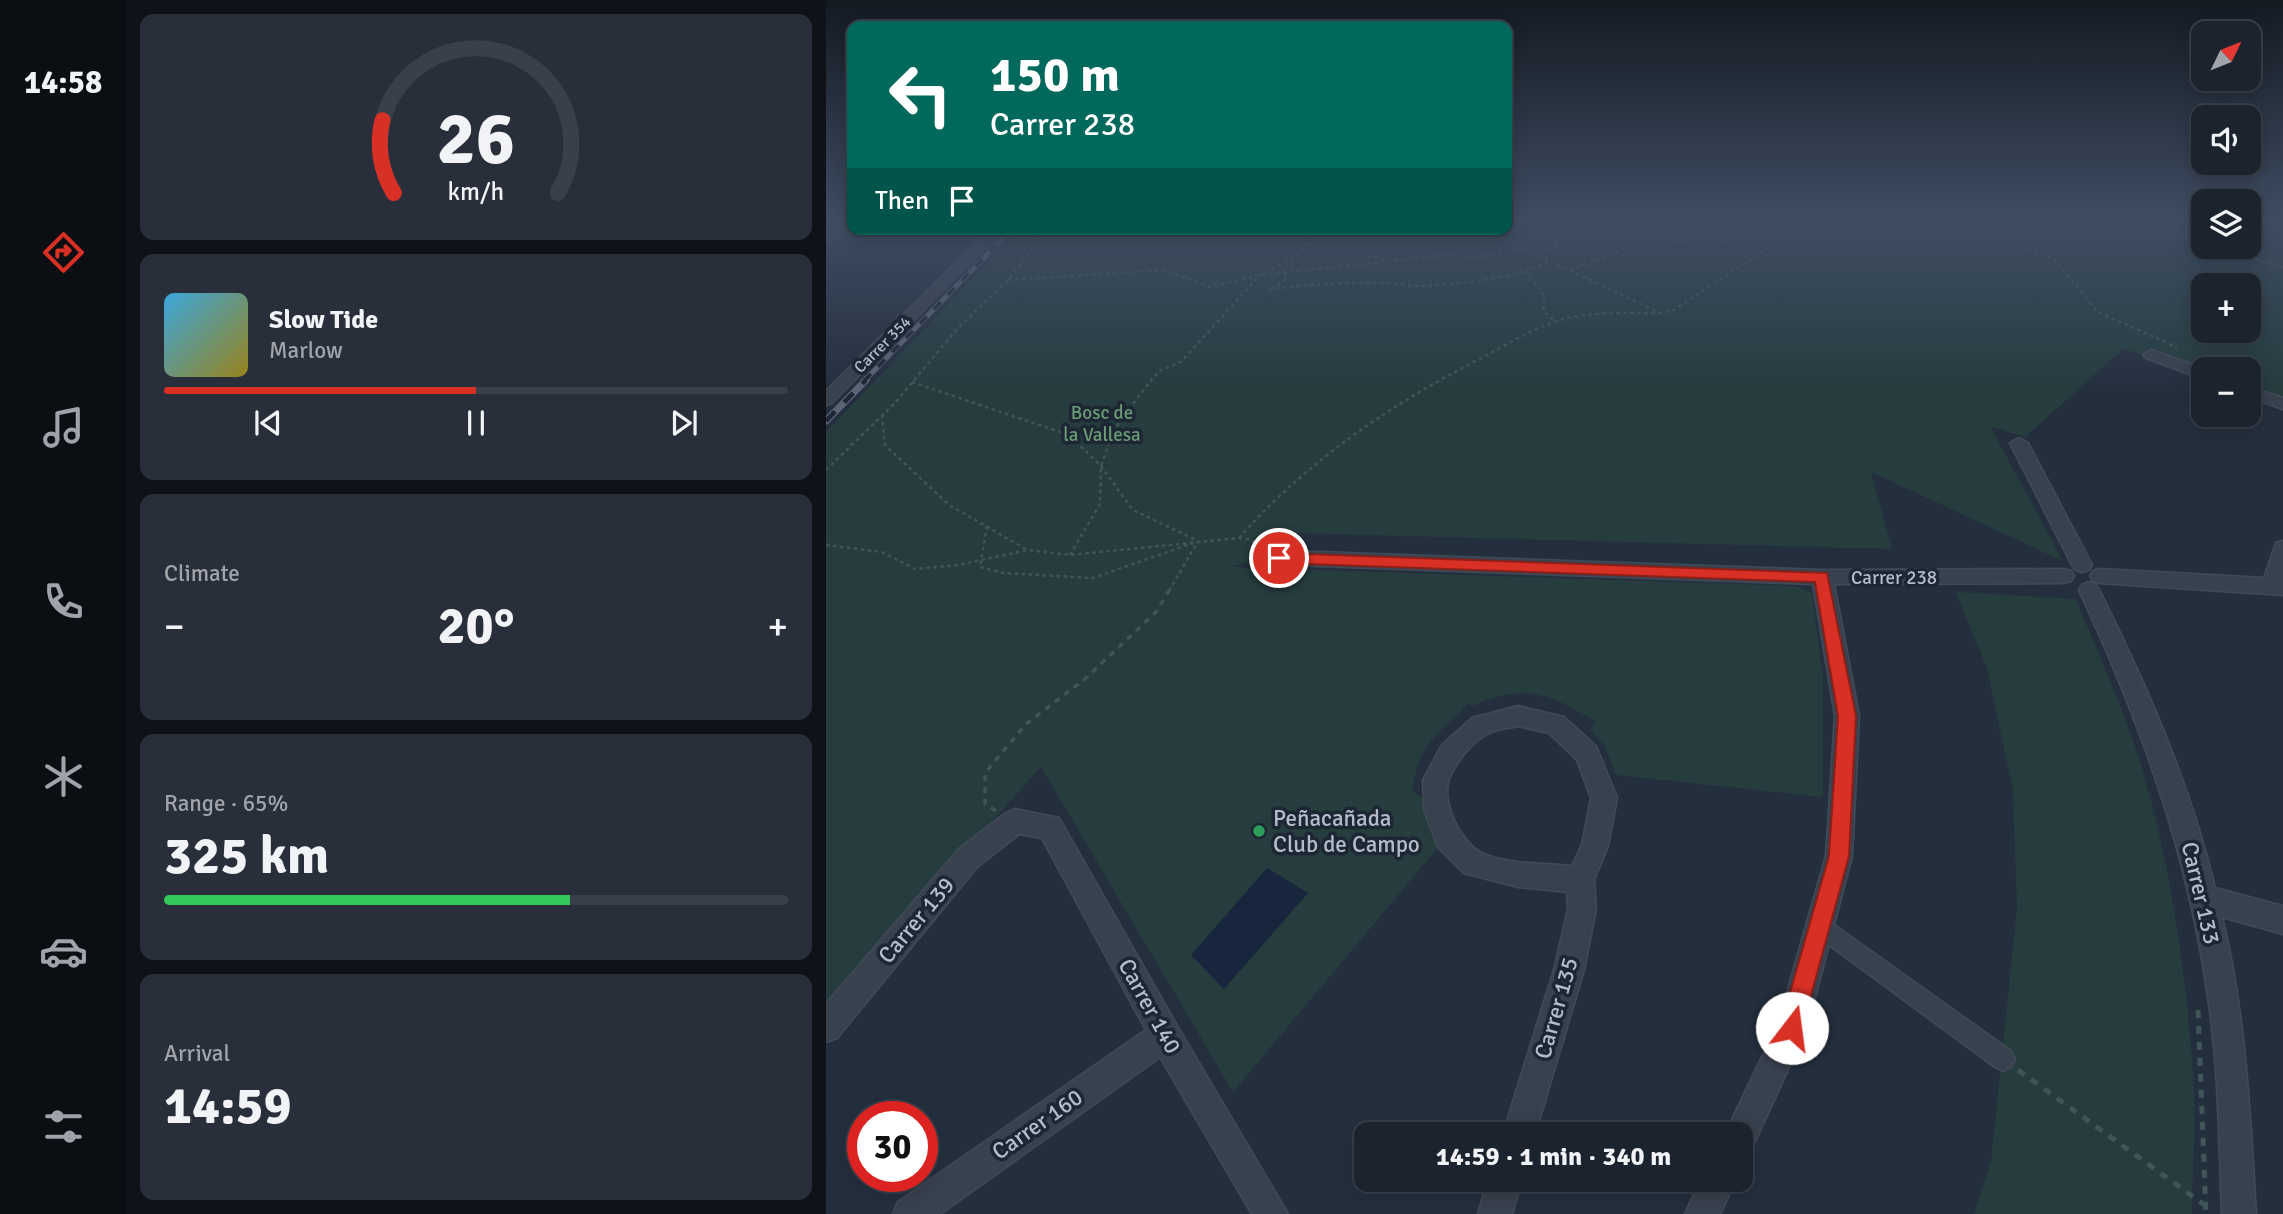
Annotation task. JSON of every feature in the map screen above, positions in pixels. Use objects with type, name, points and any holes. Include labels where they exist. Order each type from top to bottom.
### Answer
[{"type":"street","name":"Carrer 354","points":[[826,400],[950,277]]},
{"type":"street","points":[[2151,355],[2191,370]]},
{"type":"street","points":[[2261,396],[2283,404]]},
{"type":"street","name":"Carrer 133","points":[[2019,443],[2090,577],[2124,659],[2167,769],[2205,899],[2231,1060],[2239,1214]]},
{"type":"street","points":[[2090,577],[2278,587],[2283,548]]},
{"type":"street","name":"Carrer 238","points":[[1261,557],[1822,577],[2064,576],[2072,584],[2090,577]]},
{"type":"street","points":[[1747,1122],[1792,1028],[1839,856],[1847,716],[1822,577]]},
{"type":"street","name":"Carrer 135","points":[[1523,1122],[1569,970],[1582,909],[1580,880],[1595,846],[1604,798],[1587,754],[1556,724],[1518,716],[1480,726],[1451,752],[1435,780],[1437,809],[1447,838],[1473,864],[1518,874],[1580,880]]},
{"type":"street","name":"Carrer 139","points":[[826,1027],[968,858],[1015,821]]},
{"type":"street","name":"Carrer 140","points":[[1015,821],[1051,827],[1165,1034],[1270,1214]]},
{"type":"street","points":[[2205,899],[2283,920]]},
{"type":"street","points":[[1820,926],[2003,1059]]},
{"type":"street","name":"Carrer 160","points":[[910,1214],[1165,1034]]},
{"type":"street","points":[[1494,1214],[1501,1192]]},
{"type":"street","points":[[1702,1214],[1713,1192]]},
{"type":"path","points":[[826,470],[882,415],[955,331],[1011,277]]},
{"type":"path","points":[[1008,280],[1061,277]]},
{"type":"path","points":[[1183,277],[1210,287],[1253,277]]},
{"type":"path","points":[[1070,555],[1100,504],[1101,466],[1114,430],[1159,370],[1181,362],[1258,277]]},
{"type":"path","points":[[1285,277],[1284,281],[1268,290],[1349,283],[1388,282],[1416,285],[1495,277]]},
{"type":"path","points":[[1531,277],[1545,293],[1546,300],[1542,308],[1545,314],[1555,321]]},
{"type":"path","points":[[1582,277],[1660,313]]},
{"type":"path","points":[[1239,538],[1269,502],[1362,427],[1448,374],[1555,321],[1616,313],[1660,313],[1674,310],[1722,277]]},
{"type":"path","points":[[2069,277],[2098,312],[2181,349]]},
{"type":"path","points":[[912,382],[1069,435],[1101,466],[1133,510],[1198,541]]},
{"type":"path","points":[[882,415],[886,444],[949,505],[1028,550]]},
{"type":"path","points":[[987,526],[980,567],[1003,573],[1093,578],[1198,541]]},
{"type":"path","points":[[826,545],[882,552],[915,569],[981,561],[1028,550],[1070,555],[1239,538],[1252,540],[1261,557]]},
{"type":"path","points":[[1015,821],[985,804],[985,773],[1026,724],[1085,679],[1156,612],[1198,541]]},
{"type":"path","points":[[2003,1059],[2206,1206]]},
{"type":"green space","name":"Bosc de la Vallesa","points":[[974,277],[2191,277],[2191,343],[2261,343],[2261,277],[2283,277],[2283,399],[2261,387],[2261,357],[2191,357],[2191,368],[2123,349],[2025,437],[1990,426],[2063,561],[1871,472],[1892,549],[1292,533],[1276,553],[1231,567],[1796,586],[1812,593],[1823,678],[1823,797],[1616,775],[1604,745],[1590,730],[1596,722],[1565,704],[1536,694],[1522,693],[1507,694],[1472,706],[1468,704],[1431,741],[1424,751],[1415,776],[1413,792],[1426,800],[1445,844],[1435,851],[1233,1092],[1041,767],[826,1007],[826,432]]},
{"type":"green space","points":[[1956,592],[2076,599],[2120,706],[2154,811],[2177,928],[2194,1087],[2192,1214],[1974,1214],[1991,1161],[2017,909],[2013,791],[1987,668]]},
{"type":"water","points":[[1267,868],[1308,893],[1224,989],[1191,955]]},
{"type":"railway","points":[[864,381],[966,277]]},
{"type":"railway","points":[[826,421],[866,380]]},
{"type":"place","name":"Peñacañada Club de Campo","points":[[1259,831]]},
{"type":"route","points":[[1279,558],[1822,577],[1847,716],[1839,856],[1792,1028]]}]
